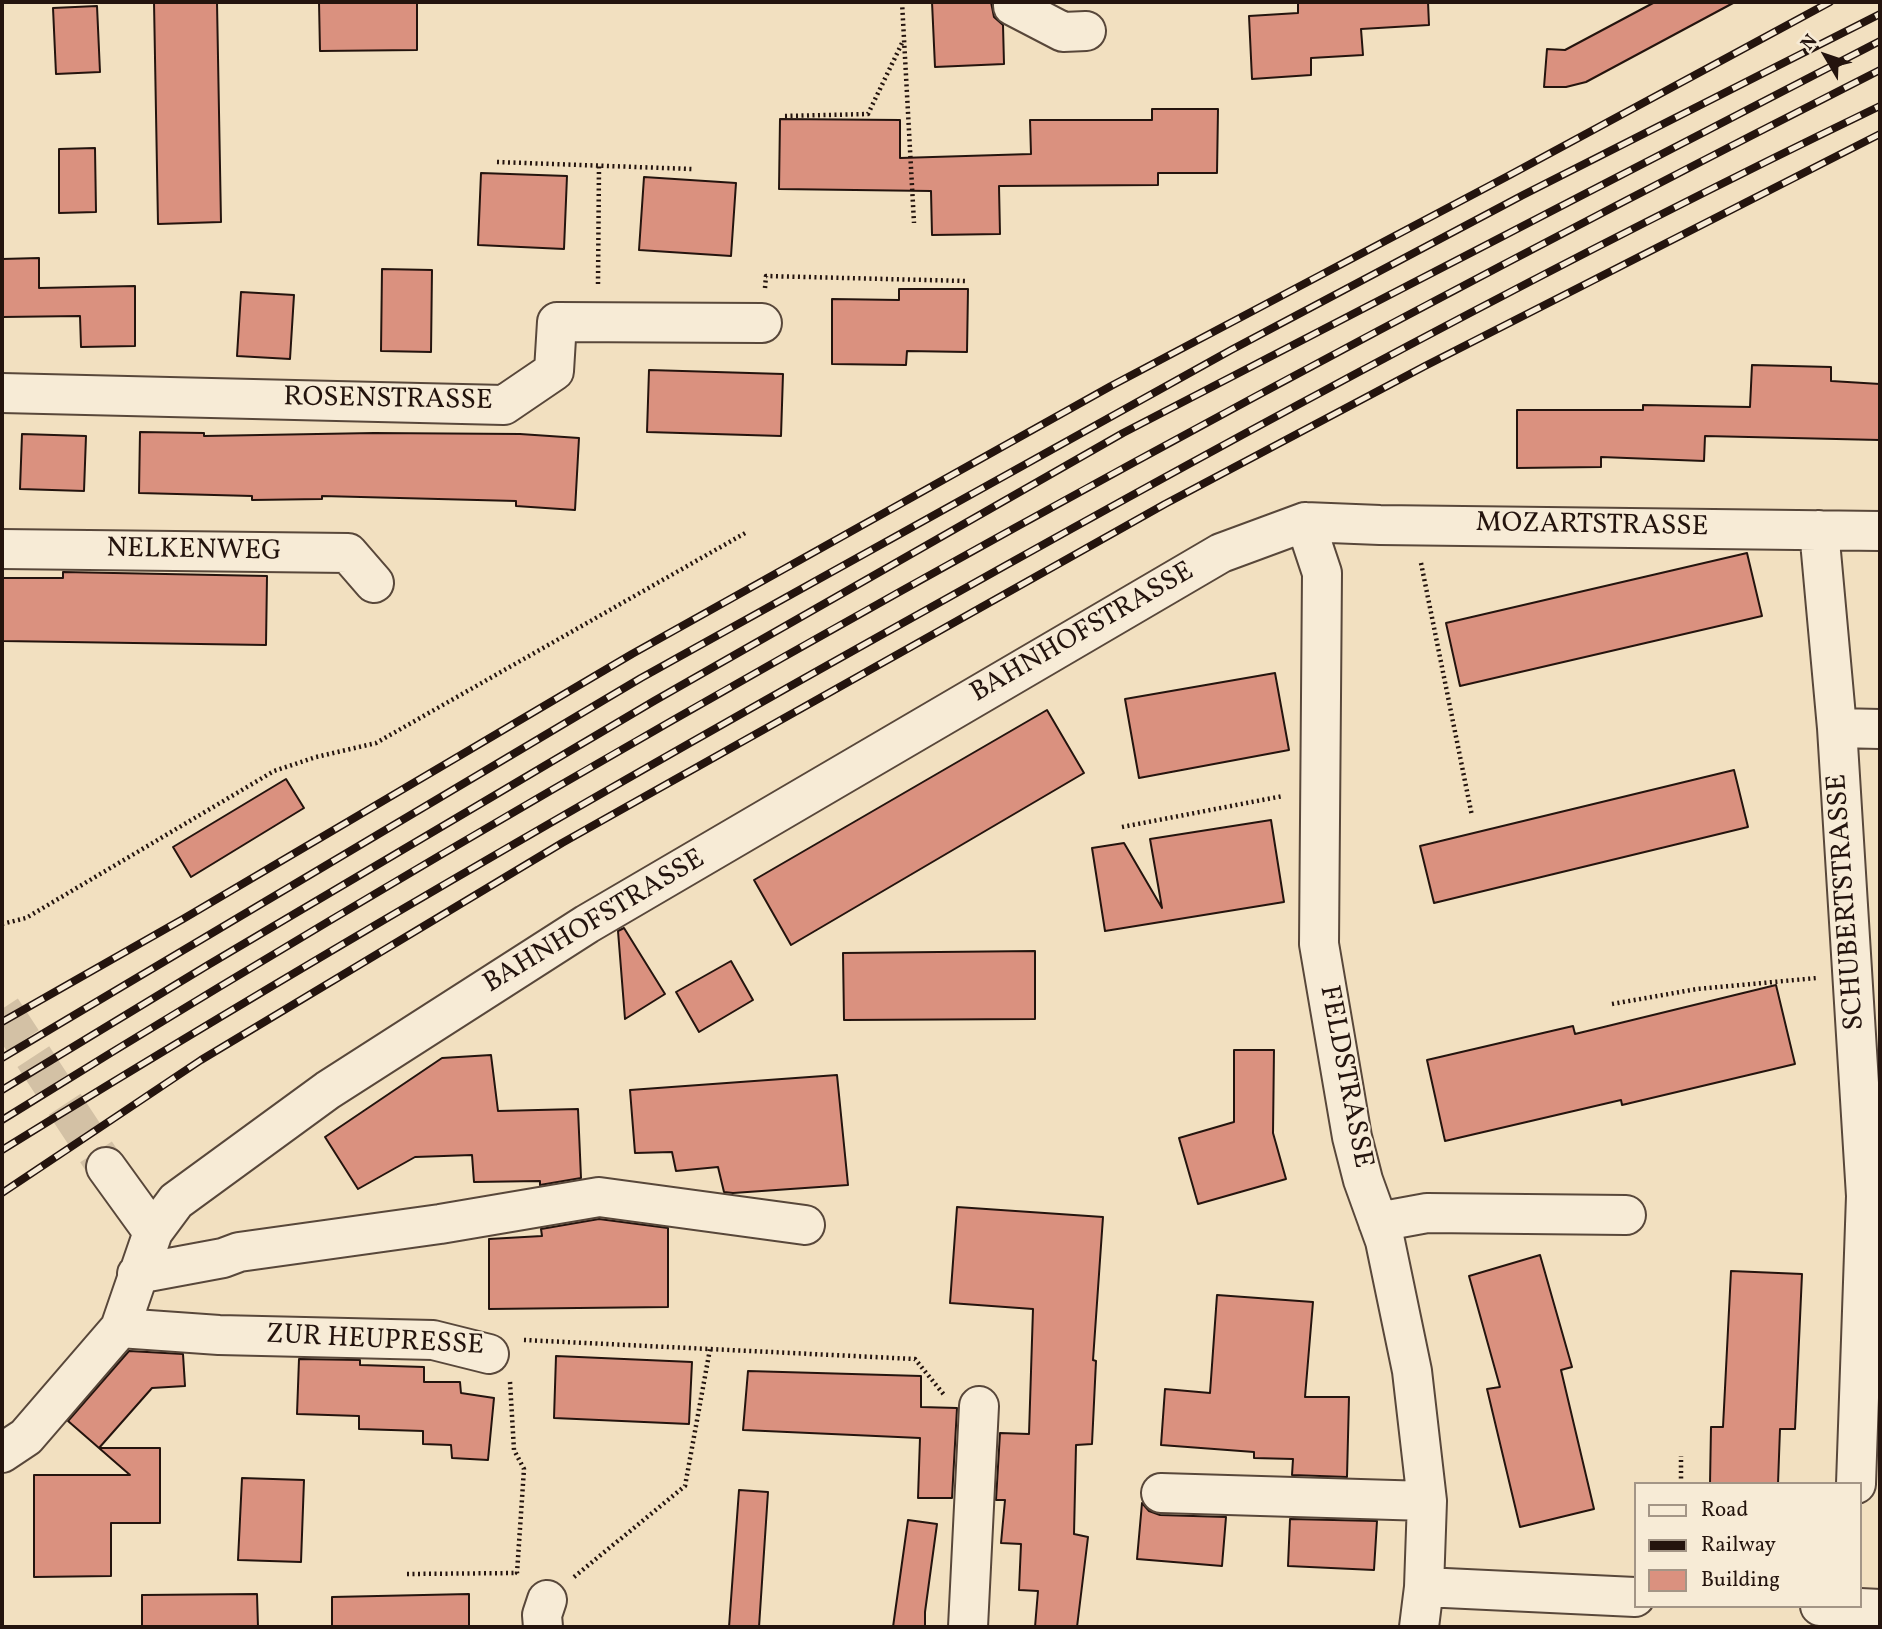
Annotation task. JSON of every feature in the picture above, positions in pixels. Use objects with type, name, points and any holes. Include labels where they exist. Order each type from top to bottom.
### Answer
[{"type":"street","points":[[1013,2],[1013,6],[1063,32],[1086,31]]},
{"type":"street","name":"ROSENSTRASSE","points":[[2,393],[504,405],[554,371],[558,322],[762,323]]},
{"type":"street","name":"MOZARTSTRASSE","points":[[1305,522],[1414,526],[1880,531]]},
{"type":"street","name":"FELDSTRASSE","points":[[1305,522],[1322,573],[1319,944],[1352,1137],[1385,1241],[1412,1371],[1427,1501],[1424,1587],[1419,1627]]},
{"type":"street","name":"BAHNHOFSTRASSE","points":[[2,1453],[26,1437],[120,1328],[153,1232],[176,1201],[328,1090],[587,924],[1221,553],[1305,522]]},
{"type":"street","name":"SCHUBERTSTRASSE","points":[[1819,530],[1838,728],[1853,975],[1873,1196],[1856,1482]]},
{"type":"street","name":"NELKENWEG","points":[[2,549],[348,554],[374,583]]},
{"type":"street","points":[[1838,728],[1880,729]]},
{"type":"street","points":[[106,1167],[153,1232]]},
{"type":"street","points":[[137,1274],[223,1258],[239,1252],[440,1224],[599,1197],[805,1225]]},
{"type":"street","points":[[1378,1222],[1427,1213],[1626,1215]]},
{"type":"street","name":"ZUR HEUPRESSE","points":[[120,1328],[219,1335],[433,1340],[500,1367]]},
{"type":"street","points":[[968,1627],[979,1406]]},
{"type":"street","points":[[1161,1493],[1427,1501]]},
{"type":"street","points":[[1424,1587],[1633,1597]]},
{"type":"path","points":[[902,2],[914,223]]},
{"type":"path","points":[[785,116],[868,114],[905,38]]},
{"type":"path","points":[[497,162],[692,169]]},
{"type":"path","points":[[598,322],[599,166]]},
{"type":"path","points":[[762,323],[766,275],[966,281]]},
{"type":"path","points":[[1414,526],[1472,816]]},
{"type":"path","points":[[2,924],[26,918],[274,771],[316,757],[376,743],[747,532]]},
{"type":"path","points":[[1122,827],[1320,788]]},
{"type":"path","points":[[1612,1004],[1697,989],[1853,975]]},
{"type":"path","name":"ZUR HEUPRESSE","points":[[500,1367],[508,1339],[915,1359],[946,1397],[979,1406]]},
{"type":"path","points":[[500,1367],[514,1450],[524,1469],[517,1573],[545,1614],[685,1486],[710,1349]]},
{"type":"path","points":[[1681,1456],[1681,1482]]},
{"type":"path","points":[[407,1574],[517,1573]]},
{"type":"building","points":[[154,2],[217,2],[221,222],[158,224]]},
{"type":"building","points":[[319,2],[417,2],[417,50],[320,51]]},
{"type":"building","points":[[932,2],[991,2],[994,17],[1003,25],[1004,64],[935,67]]},
{"type":"building","points":[[1298,2],[1428,2],[1429,25],[1361,29],[1363,55],[1311,58],[1311,75],[1252,79],[1249,16],[1298,13]]},
{"type":"building","points":[[1655,2],[1735,2],[1586,82],[1566,87],[1544,87],[1547,49],[1565,50]]},
{"type":"building","points":[[97,6],[100,72],[56,74],[53,8]]},
{"type":"building","points":[[1152,109],[1218,109],[1217,173],[1158,173],[1158,185],[999,186],[1000,234],[932,235],[931,191],[779,189],[780,119],[900,120],[900,158],[1031,154],[1030,120],[1152,120]]},
{"type":"building","points":[[95,148],[96,212],[59,213],[59,149]]},
{"type":"building","points":[[481,173],[567,176],[564,249],[478,245]]},
{"type":"building","points":[[644,177],[736,183],[731,256],[639,250]]},
{"type":"building","points":[[39,258],[39,288],[135,286],[135,346],[81,347],[80,316],[2,317],[2,259]]},
{"type":"building","points":[[382,269],[432,270],[431,352],[381,351]]},
{"type":"building","points":[[899,289],[968,289],[967,352],[907,351],[906,365],[832,364],[832,299],[899,300]]},
{"type":"building","points":[[241,292],[294,295],[290,359],[237,356]]},
{"type":"building","points":[[1752,365],[1831,367],[1831,381],[1880,384],[1880,440],[1705,436],[1704,461],[1601,457],[1601,467],[1517,468],[1517,410],[1643,410],[1643,405],[1750,407]]},
{"type":"building","points":[[649,370],[783,374],[781,436],[647,432]]},
{"type":"building","points":[[140,432],[204,433],[204,436],[520,434],[579,438],[575,510],[516,506],[516,501],[322,496],[322,499],[252,500],[252,496],[139,493]]},
{"type":"building","points":[[22,434],[86,436],[84,491],[20,489]]},
{"type":"building","points":[[1747,553],[1762,616],[1460,686],[1446,623]]},
{"type":"building","points":[[63,572],[267,576],[266,645],[2,641],[2,578],[63,578]]},
{"type":"building","points":[[1275,673],[1289,750],[1139,778],[1125,699]]},
{"type":"building","points":[[1047,710],[1084,773],[791,945],[754,880]]},
{"type":"building","points":[[1734,770],[1748,827],[1434,903],[1420,846]]},
{"type":"building","points":[[286,779],[304,808],[191,877],[173,847]]},
{"type":"building","points":[[1271,820],[1284,902],[1105,931],[1092,848],[1124,843],[1162,908],[1150,839]]},
{"type":"building","points":[[624,928],[665,994],[625,1019],[618,931]]},
{"type":"building","points":[[1035,951],[1035,1019],[844,1020],[843,953]]},
{"type":"building","points":[[731,961],[753,1000],[699,1032],[676,992]]},
{"type":"building","points":[[1776,985],[1795,1064],[1622,1105],[1621,1100],[1445,1141],[1427,1060],[1573,1026],[1575,1034]]},
{"type":"building","points":[[1234,1050],[1274,1050],[1273,1133],[1286,1179],[1198,1204],[1179,1138],[1234,1122]]},
{"type":"building","points":[[491,1055],[498,1111],[578,1109],[581,1178],[540,1185],[540,1181],[474,1182],[472,1155],[415,1157],[358,1189],[325,1137],[442,1058]]},
{"type":"building","points":[[837,1075],[848,1185],[724,1192],[718,1167],[676,1171],[672,1152],[635,1153],[630,1090]]},
{"type":"building","points":[[957,1207],[1103,1217],[1093,1360],[1096,1361],[1092,1444],[1076,1445],[1074,1534],[1088,1537],[1077,1627],[1035,1627],[1038,1591],[1019,1590],[1021,1544],[1001,1543],[1005,1500],[996,1500],[1000,1433],[1029,1434],[1033,1309],[950,1303]]},
{"type":"building","points":[[599,1219],[668,1228],[668,1307],[489,1309],[489,1239],[542,1236],[541,1229]]},
{"type":"building","points":[[1540,1255],[1572,1367],[1561,1370],[1594,1509],[1520,1527],[1487,1389],[1500,1387],[1469,1276]]},
{"type":"building","points":[[1731,1271],[1802,1274],[1795,1429],[1780,1429],[1778,1482],[1710,1482],[1711,1427],[1723,1427]]},
{"type":"building","points":[[1217,1295],[1313,1302],[1305,1397],[1349,1397],[1347,1477],[1292,1475],[1293,1459],[1254,1458],[1254,1452],[1161,1445],[1165,1389],[1210,1393]]},
{"type":"building","points":[[129,1351],[183,1354],[185,1386],[152,1388],[99,1448],[68,1421]]},
{"type":"building","points":[[556,1356],[692,1362],[689,1424],[554,1418]]},
{"type":"building","points":[[299,1359],[360,1360],[360,1365],[424,1367],[424,1382],[460,1382],[461,1393],[494,1398],[488,1460],[452,1458],[451,1445],[423,1444],[423,1431],[359,1429],[359,1416],[297,1414]]},
{"type":"building","points":[[748,1371],[921,1376],[921,1407],[957,1408],[952,1498],[918,1498],[920,1438],[743,1430]]},
{"type":"building","points":[[99,1448],[160,1448],[160,1523],[111,1523],[111,1576],[34,1577],[34,1475],[130,1475]]},
{"type":"building","points":[[242,1478],[304,1480],[301,1562],[238,1560]]},
{"type":"building","points":[[739,1490],[768,1492],[759,1627],[729,1627]]},
{"type":"building","points":[[1142,1503],[1149,1511],[1160,1515],[1226,1517],[1222,1566],[1137,1559]]},
{"type":"building","points":[[1290,1519],[1377,1521],[1374,1570],[1288,1566]]},
{"type":"building","points":[[908,1520],[937,1524],[925,1627],[893,1627]]},
{"type":"building","points":[[257,1594],[258,1627],[142,1627],[142,1595]]},
{"type":"building","points":[[469,1594],[469,1627],[332,1627],[332,1597]]},
{"type":"tunnel","points":[[2,1009],[106,1167]]},
{"type":"railway","points":[[2,1022],[183,919],[632,654],[1111,386],[1830,2]]},
{"type":"railway","points":[[2,1058],[641,678],[1231,350],[1523,195],[1880,14]]},
{"type":"railway","points":[[2,1090],[654,701],[1123,433],[1880,41]]},
{"type":"railway","points":[[2,1120],[462,842],[929,575],[1402,318],[1880,70]]},
{"type":"railway","points":[[2,1150],[235,1008],[470,870],[1060,535],[1526,284],[1880,106]]},
{"type":"railway","points":[[2,1193],[201,1060],[562,843],[1165,504],[1425,366],[1880,134]]}]
